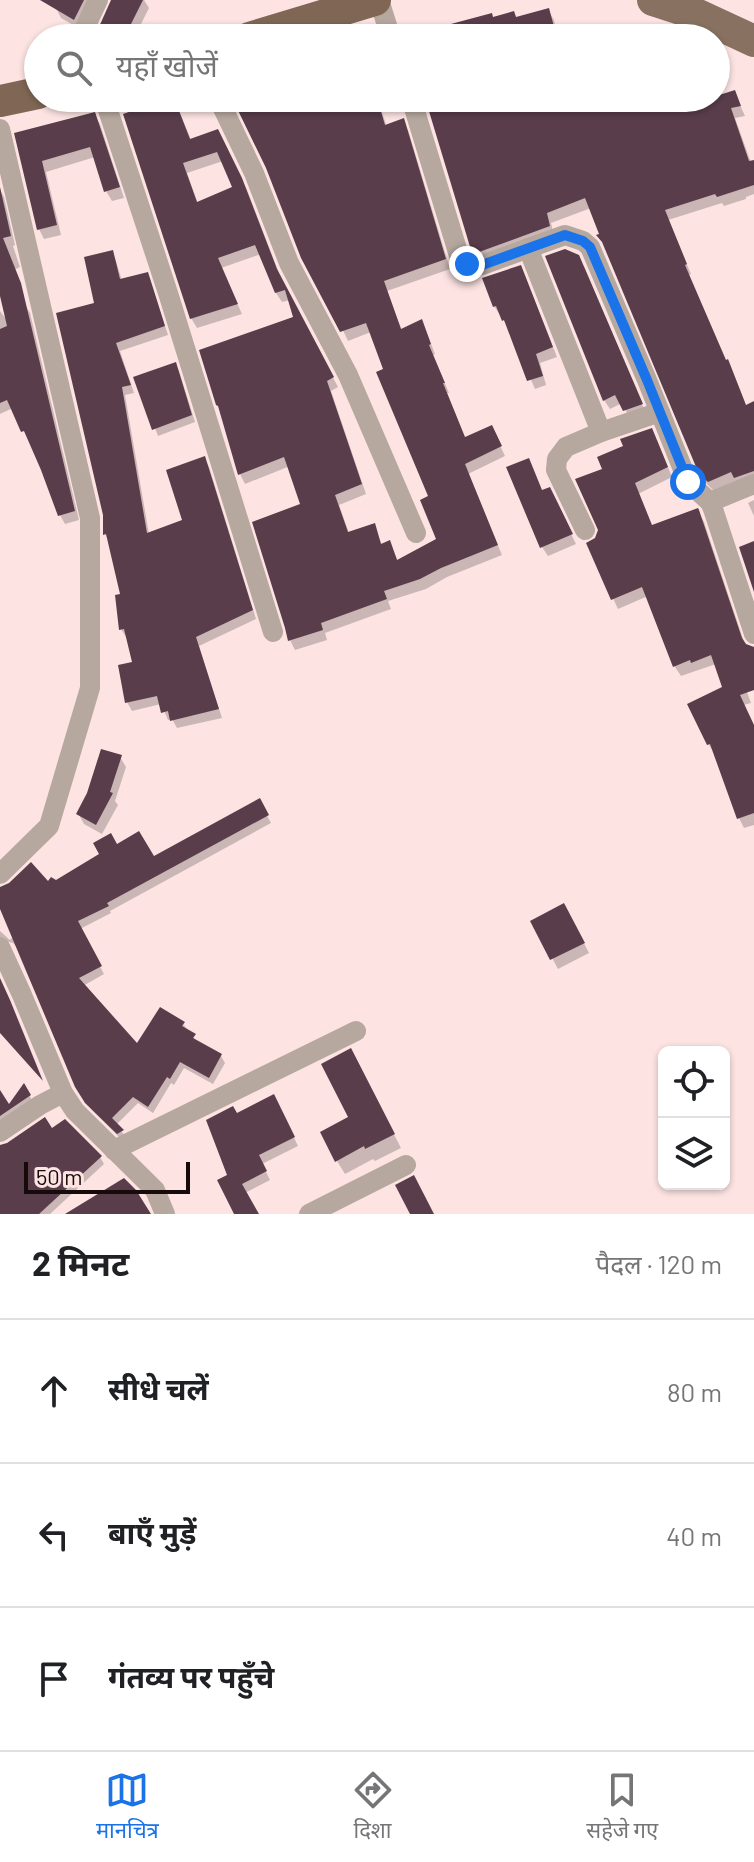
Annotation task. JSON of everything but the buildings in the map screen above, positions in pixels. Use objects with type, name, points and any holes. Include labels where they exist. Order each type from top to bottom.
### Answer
[{"type":"highway","points":[[296,24],[377,0]]},
{"type":"highway","points":[[0,101],[24,96]]},
{"type":"main road","points":[[653,0],[717,24]]},
{"type":"main road","points":[[730,30],[754,41]]},
{"type":"street","points":[[87,24],[98,0]]},
{"type":"street","points":[[377,0],[386,24]]},
{"type":"street","points":[[109,112],[273,632]]},
{"type":"street","points":[[225,112],[254,173],[289,263],[348,375],[416,533]]},
{"type":"street","points":[[415,112],[460,259],[475,266],[565,235],[590,247],[688,482],[710,502],[754,634]]},
{"type":"street","points":[[0,129],[90,518],[90,688],[49,826],[0,874]]},
{"type":"street","points":[[528,248],[601,432]]},
{"type":"street","points":[[585,530],[556,470],[557,459],[566,447],[660,412]]},
{"type":"street","points":[[710,502],[754,484]]},
{"type":"street","points":[[0,947],[63,1093],[75,1111],[155,1190],[165,1214]]},
{"type":"street","points":[[114,1150],[356,1031]]},
{"type":"street","points":[[0,1132],[63,1093]]},
{"type":"street","points":[[309,1214],[406,1165]]},
{"type":"route","points":[[467,264],[482,265],[565,235],[575,236],[590,247],[688,482]]}]
